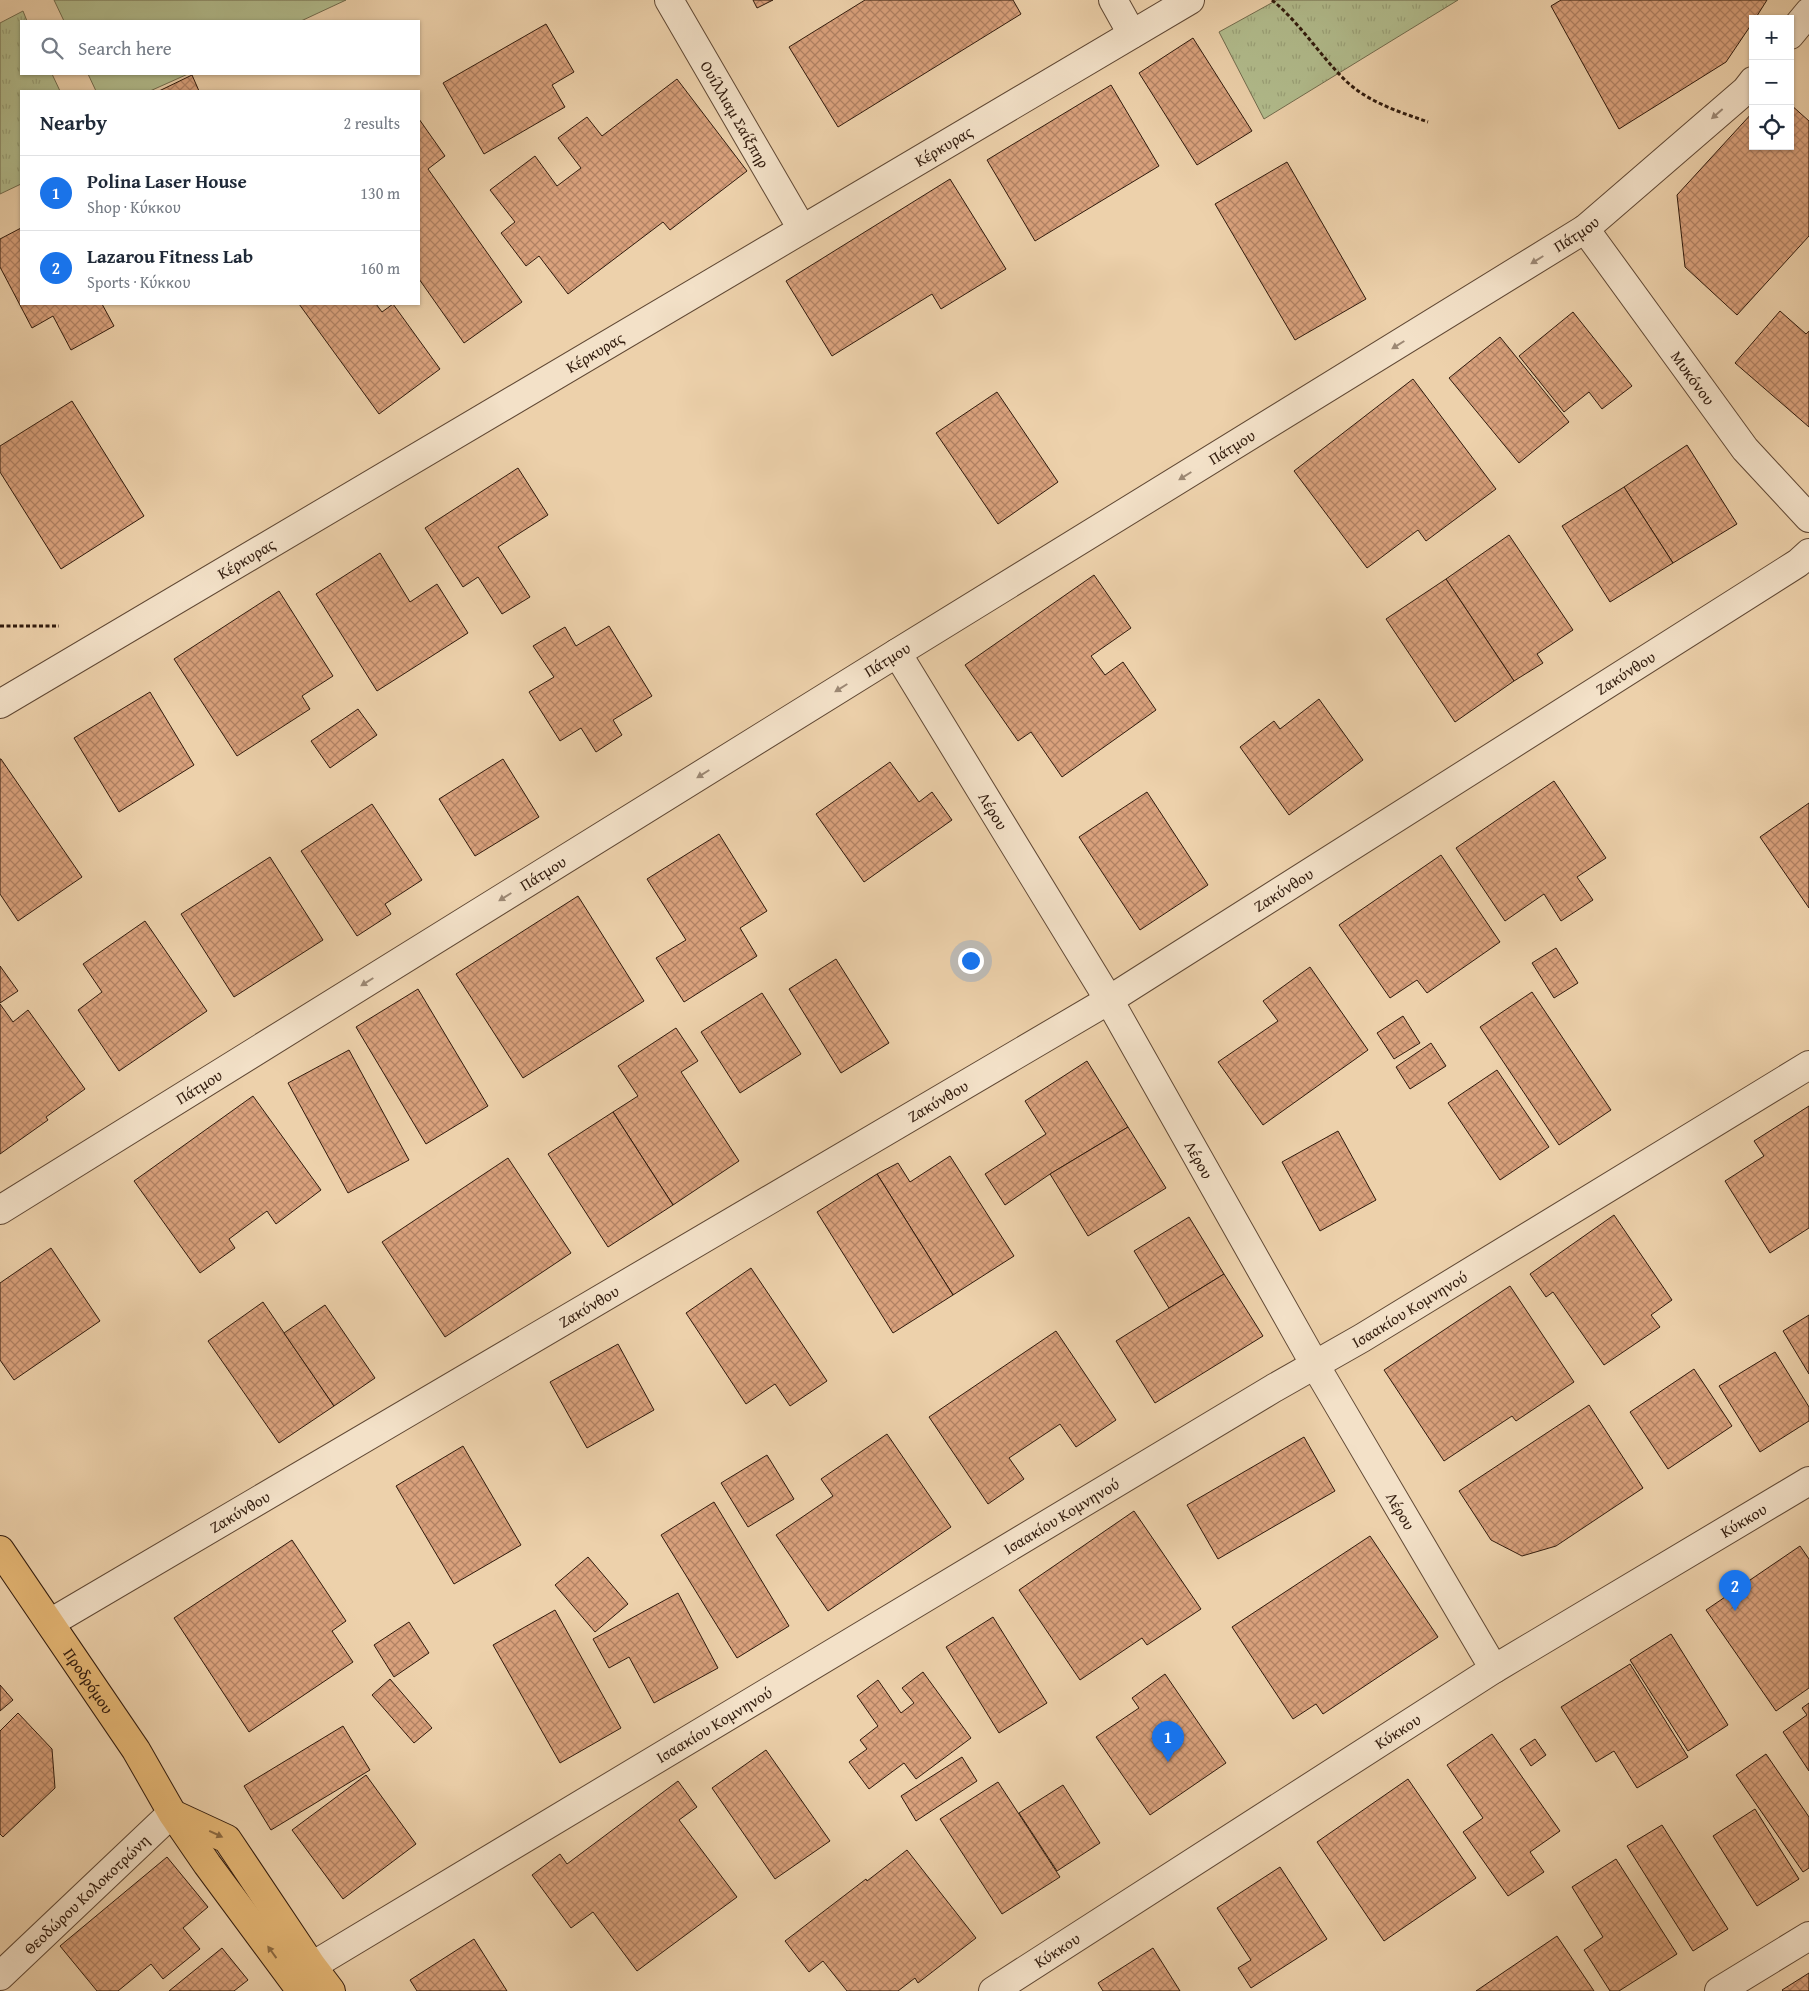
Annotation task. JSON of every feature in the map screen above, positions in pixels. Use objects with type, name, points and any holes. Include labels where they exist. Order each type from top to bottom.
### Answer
[{"type":"main road","name":"Προδρόμου","points":[[0,1550],[136,1750],[172,1813],[207,1864],[301,1991]]},
{"type":"main road","points":[[172,1813],[227,1839],[312,1966],[331,1991]]},
{"type":"street","name":"Ουίλλιαμ Σαίξπηρ","points":[[670,0],[802,230]]},
{"type":"street","points":[[1113,0],[1132,34]]},
{"type":"street","name":"Κέρκυρας","points":[[0,704],[1190,0]]},
{"type":"street","points":[[1794,30],[1809,12]]},
{"type":"street","name":"Πάτμου","points":[[0,1210],[897,653],[1585,229],[1749,86]]},
{"type":"street","name":"Μυκόνου","points":[[1585,229],[1745,449],[1809,518]]},
{"type":"street","name":"Ζακύνθου","points":[[50,1623],[1109,1000],[1781,574],[1809,554]]},
{"type":"street","name":"Λέρου","points":[[897,653],[1109,1000],[1315,1365],[1494,1669]]},
{"type":"street","name":"Ισαακίου Κομνηνού","points":[[312,1966],[1315,1365],[1809,1065]]},
{"type":"street","name":"Κύκκου","points":[[993,1991],[1494,1669],[1808,1483]]},
{"type":"street","name":"Θεοδώρου Κολοκοτρώνη","points":[[0,1976],[172,1813]]},
{"type":"street","points":[[1719,1991],[1809,1936]]},
{"type":"path","points":[[1272,0],[1291,16],[1348,83],[1378,104],[1428,122]]},
{"type":"green space","points":[[54,0],[346,0],[303,20],[64,20]]},
{"type":"green space","points":[[1277,0],[1458,0],[1264,119],[1219,32]]},
{"type":"green space","points":[[23,11],[27,20],[20,20],[20,75],[52,75],[60,90],[20,90],[20,184],[0,194],[0,23]]},
{"type":"green space","points":[[88,75],[186,75],[152,90],[96,90]]},
{"type":"building","points":[[753,0],[773,0],[757,8]]},
{"type":"building","points":[[865,0],[1013,0],[1021,14],[838,127],[789,47]]},
{"type":"building","points":[[1561,0],[1767,0],[1758,15],[1749,15],[1749,28],[1726,62],[1619,129],[1551,6]]},
{"type":"building","points":[[546,24],[574,72],[552,85],[565,107],[484,154],[443,83]]},
{"type":"building","points":[[1193,38],[1252,131],[1197,165],[1139,73]]},
{"type":"building","points":[[192,75],[199,90],[161,90]]},
{"type":"building","points":[[677,79],[747,171],[670,230],[663,222],[568,294],[539,256],[526,266],[501,233],[515,222],[490,190],[535,156],[557,186],[581,168],[558,138],[587,117],[602,136]]},
{"type":"building","points":[[1111,85],[1159,166],[1035,241],[987,160]]},
{"type":"building","points":[[1794,108],[1809,121],[1809,236],[1737,315],[1685,267],[1677,195],[1749,116],[1749,150],[1794,150]]},
{"type":"building","points":[[420,120],[445,156],[428,169],[522,302],[464,343],[420,280]]},
{"type":"building","points":[[1287,162],[1366,299],[1295,340],[1215,204]]},
{"type":"building","points":[[950,179],[1006,269],[941,309],[932,294],[832,356],[786,281]]},
{"type":"building","points":[[20,229],[20,305],[103,305],[114,326],[71,350],[53,316],[32,328],[0,267],[0,239]]},
{"type":"building","points":[[300,305],[377,305],[382,312],[394,305],[440,369],[379,414]]},
{"type":"building","points":[[1780,311],[1806,334],[1809,331],[1809,427],[1735,363]]},
{"type":"building","points":[[1573,312],[1632,386],[1602,409],[1589,392],[1564,412],[1519,356]]},
{"type":"building","points":[[1500,337],[1569,422],[1519,463],[1449,378]]},
{"type":"building","points":[[1413,379],[1496,489],[1426,541],[1418,530],[1367,568],[1294,471]]},
{"type":"building","points":[[997,392],[1058,482],[998,524],[936,433]]},
{"type":"building","points":[[72,401],[144,516],[61,569],[0,472],[0,446]]},
{"type":"building","points":[[1687,445],[1737,524],[1673,563],[1624,487]]},
{"type":"building","points":[[518,468],[548,515],[498,547],[530,597],[502,614],[478,577],[463,587],[425,528]]},
{"type":"building","points":[[1624,487],[1673,563],[1610,602],[1562,526]]},
{"type":"building","points":[[1509,535],[1573,630],[1537,654],[1543,663],[1514,681],[1446,579]]},
{"type":"building","points":[[380,553],[410,602],[437,584],[468,633],[377,691],[316,594]]},
{"type":"building","points":[[1094,575],[1131,628],[1091,656],[1105,675],[1123,662],[1156,710],[1062,777],[1031,732],[1018,741],[965,665]]},
{"type":"building","points":[[1446,579],[1514,681],[1455,722],[1386,619]]},
{"type":"building","points":[[279,591],[333,676],[302,696],[310,709],[237,756],[174,659]]},
{"type":"building","points":[[609,626],[652,696],[613,720],[622,735],[596,752],[581,728],[560,741],[529,692],[554,677],[533,646],[565,627],[576,646]]},
{"type":"building","points":[[150,692],[194,765],[119,812],[74,738]]},
{"type":"building","points":[[1319,699],[1363,760],[1289,815],[1240,747],[1274,721],[1280,729]]},
{"type":"building","points":[[358,709],[377,735],[330,768],[311,741]]},
{"type":"building","points":[[0,759],[82,877],[18,921],[0,894]]},
{"type":"building","points":[[503,759],[539,817],[475,856],[439,799]]},
{"type":"building","points":[[890,762],[919,802],[932,792],[952,820],[864,882],[816,814]]},
{"type":"building","points":[[1554,781],[1606,858],[1577,877],[1593,900],[1561,921],[1544,894],[1505,921],[1456,848]]},
{"type":"building","points":[[1147,792],[1208,885],[1140,930],[1079,837]]},
{"type":"building","points":[[1809,803],[1809,908],[1760,837]]},
{"type":"building","points":[[372,804],[422,880],[385,904],[391,914],[357,936],[301,851]]},
{"type":"building","points":[[719,834],[767,911],[740,928],[757,956],[684,1002],[656,958],[686,940],[647,879]]},
{"type":"building","points":[[1441,855],[1500,942],[1427,993],[1417,980],[1390,998],[1339,925]]},
{"type":"building","points":[[270,857],[323,940],[234,997],[181,914]]},
{"type":"building","points":[[578,896],[644,1001],[523,1078],[456,974]]},
{"type":"building","points":[[145,921],[207,1011],[119,1071],[78,1010],[102,992],[83,964]]},
{"type":"building","points":[[1556,948],[1578,983],[1554,998],[1532,963]]},
{"type":"building","points":[[836,959],[889,1043],[841,1073],[789,989]]},
{"type":"building","points":[[0,966],[18,991],[0,1003]]},
{"type":"building","points":[[1310,967],[1368,1050],[1263,1125],[1218,1062],[1278,1021],[1263,1001]]},
{"type":"building","points":[[418,989],[488,1106],[426,1144],[356,1027]]},
{"type":"building","points":[[1532,992],[1611,1110],[1559,1145],[1480,1027]]},
{"type":"building","points":[[762,993],[801,1054],[740,1093],[701,1032]]},
{"type":"building","points":[[0,1004],[13,1022],[28,1010],[85,1089],[46,1117],[48,1120],[0,1154]]},
{"type":"building","points":[[1403,1016],[1420,1043],[1394,1059],[1377,1033]]},
{"type":"building","points":[[676,1028],[698,1061],[681,1072],[739,1161],[673,1205],[613,1112],[638,1096],[618,1066]]},
{"type":"building","points":[[1431,1043],[1446,1066],[1410,1089],[1396,1067]]},
{"type":"building","points":[[349,1050],[409,1160],[348,1193],[288,1083]]},
{"type":"building","points":[[1087,1061],[1128,1127],[1050,1174],[1005,1205],[985,1174],[1046,1134],[1025,1101]]},
{"type":"building","points":[[1497,1070],[1549,1147],[1500,1180],[1448,1103]]},
{"type":"building","points":[[253,1096],[321,1190],[276,1224],[267,1211],[229,1239],[235,1248],[200,1273],[134,1181]]},
{"type":"building","points":[[1809,1106],[1809,1228],[1770,1253],[1725,1181],[1764,1156],[1754,1141]]},
{"type":"building","points":[[613,1112],[673,1205],[608,1247],[548,1154]]},
{"type":"building","points":[[1128,1127],[1166,1188],[1088,1236],[1050,1174]]},
{"type":"building","points":[[1338,1131],[1376,1200],[1320,1231],[1282,1162]]},
{"type":"building","points":[[950,1156],[1014,1256],[953,1295],[877,1174],[898,1163],[910,1182]]},
{"type":"building","points":[[508,1158],[571,1253],[445,1337],[382,1242]]},
{"type":"building","points":[[877,1174],[953,1295],[893,1333],[817,1212]]},
{"type":"building","points":[[1614,1215],[1672,1300],[1651,1315],[1660,1327],[1604,1365],[1553,1292],[1546,1297],[1530,1274]]},
{"type":"building","points":[[1189,1217],[1224,1274],[1169,1308],[1134,1251]]},
{"type":"building","points":[[51,1248],[100,1321],[14,1380],[0,1360],[0,1283]]},
{"type":"building","points":[[751,1268],[827,1381],[790,1406],[775,1384],[746,1404],[686,1313]]},
{"type":"building","points":[[1224,1274],[1263,1336],[1155,1403],[1116,1341]]},
{"type":"building","points":[[1510,1286],[1574,1382],[1516,1421],[1512,1416],[1444,1461],[1384,1370]]},
{"type":"building","points":[[263,1302],[334,1406],[279,1443],[208,1341]]},
{"type":"building","points":[[325,1305],[375,1378],[334,1406],[284,1333]]},
{"type":"building","points":[[1809,1315],[1809,1374],[1783,1331]]},
{"type":"building","points":[[1056,1331],[1116,1420],[1076,1447],[1060,1424],[1009,1458],[1024,1479],[988,1504],[929,1417]]},
{"type":"building","points":[[618,1344],[654,1410],[587,1448],[550,1382]]},
{"type":"building","points":[[1775,1352],[1809,1407],[1809,1421],[1760,1452],[1719,1386]]},
{"type":"building","points":[[1694,1369],[1732,1426],[1668,1469],[1630,1412]]},
{"type":"building","points":[[1589,1405],[1643,1488],[1556,1546],[1522,1556],[1491,1540],[1459,1491]]},
{"type":"building","points":[[887,1434],[951,1527],[828,1611],[776,1535],[833,1496],[821,1479]]},
{"type":"building","points":[[1304,1437],[1335,1491],[1218,1559],[1187,1505]]},
{"type":"building","points":[[463,1446],[521,1545],[454,1584],[396,1486]]},
{"type":"building","points":[[767,1455],[794,1499],[748,1527],[721,1483]]},
{"type":"building","points":[[714,1502],[789,1626],[737,1658],[661,1535]]},
{"type":"building","points":[[1134,1511],[1201,1609],[1147,1645],[1142,1638],[1080,1680],[1019,1590]]},
{"type":"building","points":[[1370,1536],[1438,1637],[1323,1714],[1316,1704],[1293,1719],[1232,1627]]},
{"type":"building","points":[[292,1540],[346,1621],[332,1631],[353,1662],[249,1732],[174,1618]]},
{"type":"building","points":[[1800,1546],[1809,1559],[1809,1688],[1776,1711],[1706,1610]]},
{"type":"building","points":[[588,1557],[628,1604],[595,1632],[555,1585]]},
{"type":"building","points":[[678,1593],[718,1668],[654,1703],[629,1657],[609,1668],[593,1639]]},
{"type":"building","points":[[555,1610],[621,1728],[560,1763],[493,1645]]},
{"type":"building","points":[[993,1617],[1047,1703],[999,1733],[946,1647]]},
{"type":"building","points":[[409,1622],[429,1653],[394,1677],[374,1645]]},
{"type":"building","points":[[1671,1634],[1728,1725],[1688,1751],[1630,1660]]},
{"type":"building","points":[[1630,1664],[1688,1757],[1637,1788],[1614,1751],[1596,1762],[1561,1707]]},
{"type":"building","points":[[923,1672],[971,1738],[916,1779],[904,1763],[869,1789],[849,1762],[867,1749],[860,1740],[878,1726],[857,1696],[878,1680],[901,1713],[914,1703],[902,1688]]},
{"type":"building","points":[[1165,1674],[1226,1763],[1150,1815],[1096,1737],[1139,1708],[1132,1698]]},
{"type":"building","points":[[390,1679],[432,1728],[414,1743],[372,1695]]},
{"type":"building","points":[[0,1685],[13,1700],[0,1711]]},
{"type":"building","points":[[1809,1703],[1809,1771],[1783,1732],[1807,1715],[1802,1708]]},
{"type":"building","points":[[18,1713],[52,1749],[55,1788],[3,1837],[0,1834],[0,1731]]},
{"type":"building","points":[[343,1726],[370,1770],[271,1830],[244,1786]]},
{"type":"building","points":[[1492,1734],[1560,1831],[1530,1852],[1544,1872],[1508,1896],[1463,1832],[1483,1818],[1447,1765]]},
{"type":"building","points":[[1535,1739],[1546,1755],[1531,1766],[1520,1749]]},
{"type":"building","points":[[766,1750],[830,1841],[775,1879],[712,1788]]},
{"type":"building","points":[[1766,1754],[1809,1817],[1809,1868],[1803,1872],[1736,1775]]},
{"type":"building","points":[[962,1757],[977,1781],[916,1821],[901,1796]]},
{"type":"building","points":[[366,1775],[416,1844],[343,1899],[292,1830]]},
{"type":"building","points":[[1408,1779],[1476,1878],[1384,1941],[1317,1842]]},
{"type":"building","points":[[678,1781],[697,1807],[679,1820],[737,1897],[637,1971],[593,1912],[571,1928],[532,1875],[560,1854],[567,1864]]},
{"type":"building","points":[[998,1782],[1060,1877],[1002,1914],[940,1819]]},
{"type":"building","points":[[1063,1785],[1100,1843],[1057,1871],[1019,1813]]},
{"type":"building","points":[[1755,1809],[1799,1879],[1757,1906],[1713,1836]]},
{"type":"building","points":[[1662,1825],[1728,1929],[1693,1951],[1627,1846]]},
{"type":"building","points":[[907,1850],[976,1938],[918,1983],[915,1978],[898,1991],[847,1991],[823,1961],[809,1972],[785,1941]]},
{"type":"building","points":[[167,1857],[208,1907],[183,1928],[200,1949],[163,1979],[151,1964],[118,1991],[97,1991],[60,1946]]},
{"type":"building","points":[[1616,1859],[1677,1954],[1619,1991],[1610,1991],[1584,1950],[1603,1937],[1572,1887]]},
{"type":"building","points":[[1280,1867],[1327,1939],[1251,1988],[1238,1968],[1251,1960],[1217,1908]]},
{"type":"building","points":[[1557,1936],[1594,1991],[1476,1991]]},
{"type":"building","points":[[474,1939],[507,1991],[417,1991],[410,1980]]},
{"type":"building","points":[[222,1948],[248,1980],[234,1991],[169,1991]]},
{"type":"building","points":[[1153,1948],[1180,1991],[1103,1991],[1098,1983]]},
{"type":"building","points":[[1809,1973],[1809,1991],[1782,1990]]},
{"type":"place","name":"Lazarou Fitness Lab","points":[[1735,1611]]},
{"type":"place","name":"Polina Laser House","points":[[1168,1762]]}]
